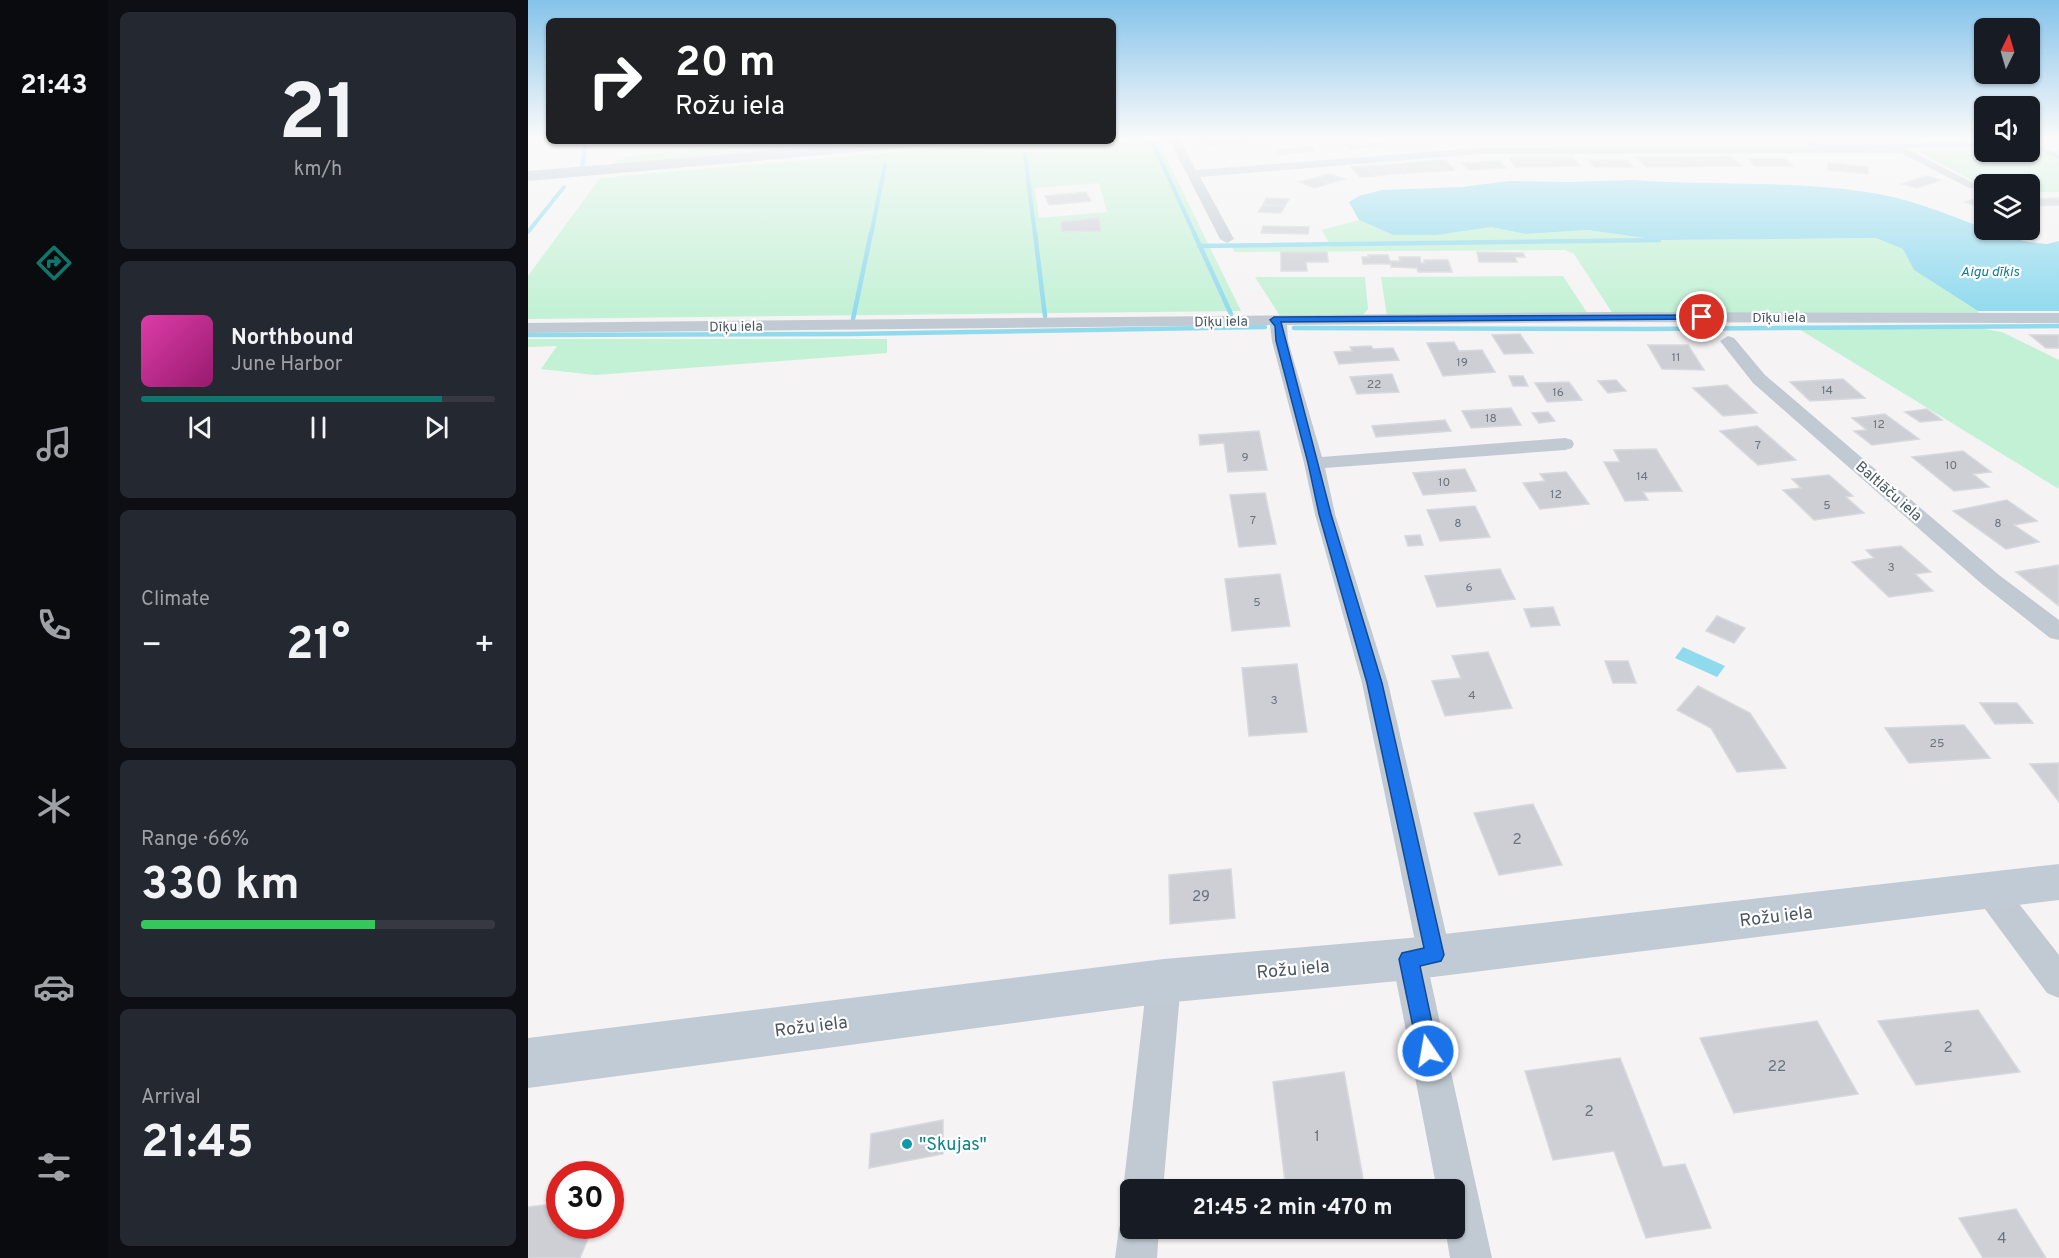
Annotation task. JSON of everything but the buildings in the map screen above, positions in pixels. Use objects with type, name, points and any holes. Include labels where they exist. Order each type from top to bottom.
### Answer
[{"type":"street","points":[[1204,196],[1227,239]]},
{"type":"street","name":"Dīķu iela","points":[[528,328],[1274,320],[2059,318]]},
{"type":"street","points":[[1274,320],[1279,325],[1280,341],[1314,463],[1325,514],[1375,683],[1471,1258]]},
{"type":"street","name":"Baltlāču iela","points":[[1728,341],[1759,379],[1991,580],[2059,632]]},
{"type":"street","points":[[1314,463],[1565,444]]},
{"type":"street","name":"Rožu iela","points":[[529,1065],[1164,981],[1422,957],[2059,882]]},
{"type":"street","points":[[1990,891],[2059,982]]},
{"type":"street","points":[[1144,1179],[1164,981]]},
{"type":"street","points":[[1136,1258],[1138,1239]]},
{"type":"green space","points":[[587,196],[1036,196],[1039,218],[1107,212],[1103,196],[1185,196],[1241,311],[528,319],[528,276]]},
{"type":"green space","points":[[1359,220],[1393,235],[1437,235],[1491,226],[1526,234],[1587,230],[1659,240],[1876,238],[1903,249],[1914,270],[1978,311],[1979,315],[1613,314],[1574,254],[1565,250],[1235,252],[1231,246],[1331,247],[1322,230]]},
{"type":"green space","points":[[1563,276],[1588,314],[1387,316],[1381,277]]},
{"type":"green space","points":[[1255,277],[1365,277],[1368,309],[1363,315],[1280,316]]},
{"type":"green space","points":[[1794,326],[1979,328],[2002,332],[2059,360],[2059,489]]},
{"type":"green space","points":[[528,339],[887,339],[887,353],[595,375],[541,369],[557,346],[528,347]]},
{"type":"water","name":"Aigu dīķis","points":[[1360,196],[1887,196],[1974,224],[1974,240],[2021,240],[2047,244],[2059,241],[2059,311],[1978,311],[1914,270],[1903,249],[1876,238],[1659,240],[1587,230],[1526,234],[1491,227],[1437,235],[1393,235],[1359,220],[1349,202]]},
{"type":"water","points":[[1683,647],[1725,666],[1717,677],[1675,658]]},
{"type":"waterway","points":[[528,232],[557,196]]},
{"type":"waterway","points":[[871,235],[879,196]]},
{"type":"waterway","points":[[1030,196],[1035,235]]},
{"type":"waterway","points":[[1177,196],[1195,235]]},
{"type":"waterway","points":[[853,319],[871,233]]},
{"type":"waterway","points":[[1035,233],[1045,316]]},
{"type":"waterway","points":[[1194,233],[1200,246]]},
{"type":"waterway","points":[[1200,246],[1659,240]]},
{"type":"waterway","points":[[1200,246],[1231,314]]},
{"type":"waterway","points":[[1294,328],[1648,329],[2059,326]]},
{"type":"waterway","points":[[528,335],[849,334],[1265,327]]},
{"type":"place","name":"\"Skujas\"","points":[[907,1144]]},
{"type":"route","points":[[1428,1051],[1409,959],[1434,955],[1432,942],[1375,683],[1325,514],[1314,463],[1280,341],[1279,325],[1274,320],[1702,317]]}]
